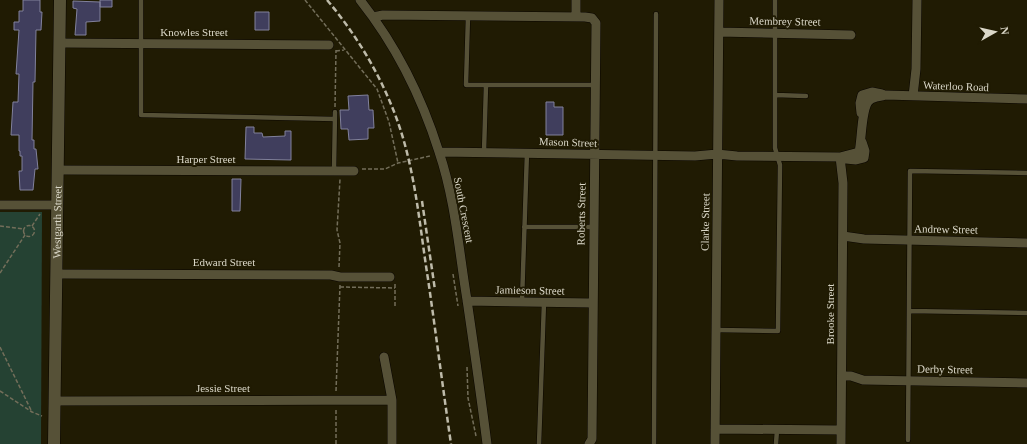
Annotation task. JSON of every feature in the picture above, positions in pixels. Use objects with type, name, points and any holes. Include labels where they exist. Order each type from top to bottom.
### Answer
[{"type":"main road","name":"Westgarth Street","points":[[54,444],[60,0]]},
{"type":"street","name":"South Crescent","points":[[360,0],[373,17],[399,59],[422,107],[440,152],[449,192],[467,301],[487,444]]},
{"type":"street","points":[[576,0],[576,17]]},
{"type":"street","name":"Clarke Street","points":[[715,444],[717,156],[720,0]]},
{"type":"street","points":[[916,96],[917,0]]},
{"type":"street","name":"Roberts Street","points":[[373,17],[383,15],[576,17],[592,18],[596,23],[592,303],[592,439],[589,444]]},
{"type":"street","name":"Membrey Street","points":[[719,32],[851,34]]},
{"type":"street","name":"Knowles Street","points":[[60,43],[141,43],[332,48]]},
{"type":"street","name":"Waterloo Road","points":[[860,156],[862,118],[868,102],[873,98],[885,96],[916,96],[1027,99]]},
{"type":"street","name":"Mason Street","points":[[440,152],[527,152],[594,155],[844,158],[860,156]]},
{"type":"street","name":"Brooke Street","points":[[841,444],[844,158]]},
{"type":"street","name":"Harper Street","points":[[58,170],[354,171]]},
{"type":"street","points":[[0,204],[57,205]]},
{"type":"street","name":"Andrew Street","points":[[843,239],[1027,243]]},
{"type":"street","name":"Edward Street","points":[[56,274],[331,275],[340,277],[393,280]]},
{"type":"street","name":"Jamieson Street","points":[[467,301],[592,303]]},
{"type":"street","points":[[384,357],[392,400],[392,444]]},
{"type":"street","name":"Derby Street","points":[[842,379],[850,376],[862,380],[1027,383]]},
{"type":"street","name":"Jessie Street","points":[[54,400],[392,400]]},
{"type":"street","points":[[715,429],[841,430]]},
{"type":"lane","points":[[141,0],[141,115],[335,118]]},
{"type":"lane","points":[[716,330],[778,331],[780,165],[775,148],[775,0]]},
{"type":"lane","points":[[654,444],[656,14]]},
{"type":"lane","points":[[468,16],[466,85],[596,85]]},
{"type":"lane","points":[[484,152],[486,85]]},
{"type":"lane","points":[[775,95],[806,96]]},
{"type":"lane","points":[[334,171],[335,112]]},
{"type":"lane","points":[[522,301],[527,152]]},
{"type":"lane","points":[[908,440],[910,171],[1027,173]]},
{"type":"lane","points":[[524,226],[593,227]]},
{"type":"lane","points":[[539,444],[544,302]]},
{"type":"lane","points":[[909,311],[1027,313]]},
{"type":"lane","points":[[776,430],[776,444]]},
{"type":"path","points":[[305,0],[377,89],[389,122],[398,163]]},
{"type":"path","points":[[335,37],[332,48],[335,112]]},
{"type":"path","points":[[332,48],[345,50]]},
{"type":"path","points":[[385,169],[398,163],[430,156]]},
{"type":"path","points":[[32,226],[42,212]]},
{"type":"path","points":[[0,226],[24,229],[26,226],[32,226]]},
{"type":"path","points":[[25,235],[29,236],[33,234],[34,230],[32,226]]},
{"type":"path","points":[[0,273],[25,235],[24,229]]},
{"type":"path","points":[[453,272],[458,307]]},
{"type":"path","points":[[393,280],[395,288],[395,306]]},
{"type":"path","points":[[340,287],[395,288]]},
{"type":"path","points":[[0,347],[32,412]]},
{"type":"path","points":[[467,363],[468,398],[477,440]]},
{"type":"path","points":[[0,391],[32,412],[42,416]]},
{"type":"path","points":[[336,400],[336,444]]},
{"type":"green space","points":[[0,212],[42,212],[41,444],[0,444]]},
{"type":"building","points":[[23,0],[40,0],[40,12],[42,12],[41,30],[36,30],[35,82],[33,82],[32,140],[34,140],[34,149],[36,149],[38,169],[35,169],[33,190],[20,190],[19,171],[22,171],[22,156],[20,156],[19,151],[19,135],[11,135],[13,102],[18,102],[19,74],[16,74],[19,30],[14,30],[14,22],[19,22],[19,11],[23,11]]},
{"type":"building","points":[[100,0],[112,0],[112,7],[100,7]]},
{"type":"building","points":[[73,1],[100,2],[100,21],[86,22],[86,35],[75,35],[77,9],[73,8]]},
{"type":"building","points":[[255,12],[269,12],[269,30],[255,30]]},
{"type":"building","points":[[368,95],[369,110],[373,110],[374,128],[368,128],[368,139],[349,140],[348,129],[341,129],[340,110],[349,110],[348,96]]},
{"type":"building","points":[[546,102],[554,102],[554,107],[563,107],[563,135],[546,135]]},
{"type":"building","points":[[246,127],[254,127],[254,133],[262,133],[263,137],[285,136],[285,131],[291,131],[291,160],[245,159]]},
{"type":"building","points":[[232,179],[241,179],[240,211],[232,211]]},
{"type":"railway","points":[[327,0],[352,33],[374,68],[392,106],[405,145],[413,178],[451,444]]},
{"type":"railway","points":[[422,201],[435,290]]}]
